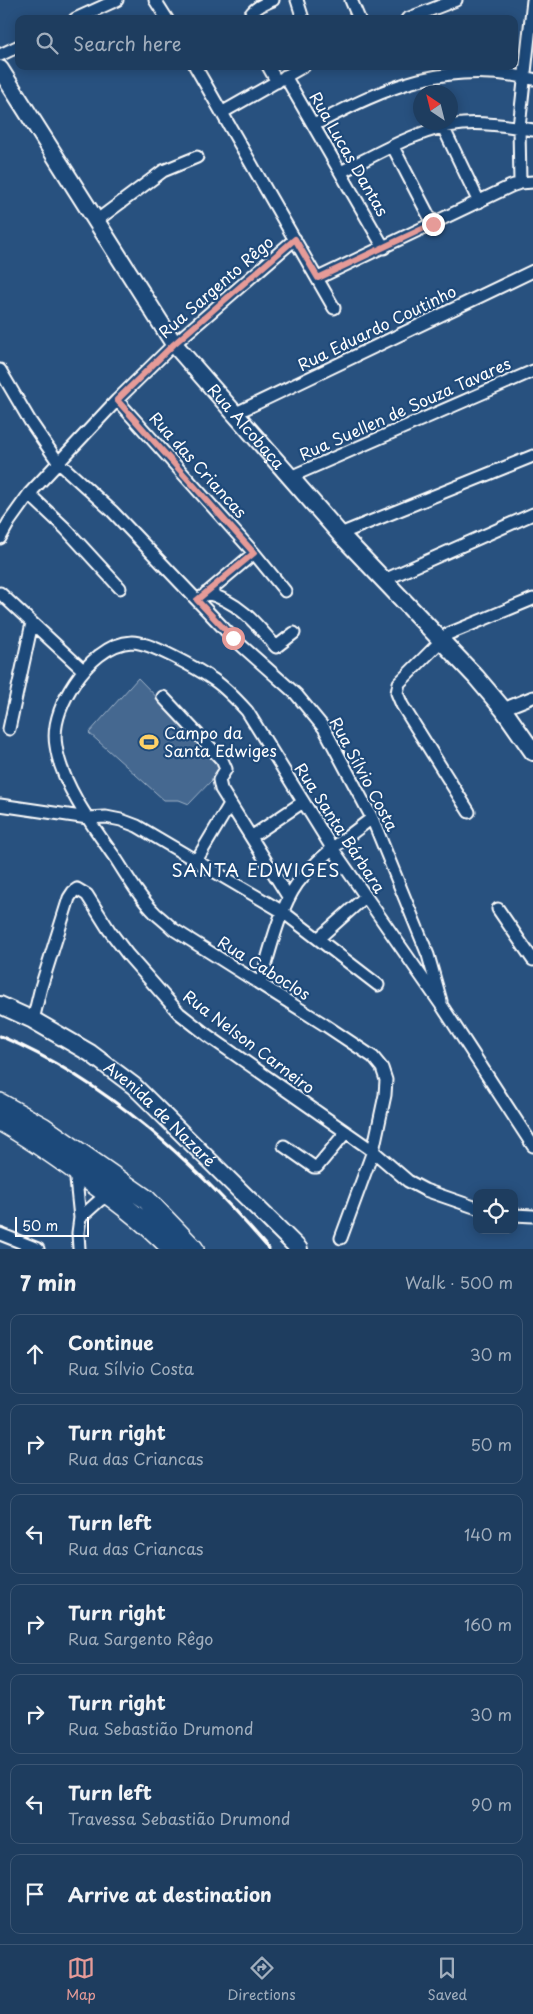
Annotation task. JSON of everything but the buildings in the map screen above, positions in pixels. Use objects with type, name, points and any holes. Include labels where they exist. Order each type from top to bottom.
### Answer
[{"type":"main road","name":"Rua Alcobaça","points":[[0,69],[174,344],[340,534],[476,677],[533,752]]},
{"type":"main road","name":"Avenida de Nazaré","points":[[0,1005],[33,1020],[90,1052],[134,1086],[299,1249]]},
{"type":"main road","points":[[0,1103],[43,1128],[110,1195],[137,1216],[172,1249]]},
{"type":"main road","points":[[0,1121],[81,1167],[146,1199],[194,1249]]},
{"type":"street","points":[[84,15],[117,0]]},
{"type":"street","points":[[155,0],[164,15]]},
{"type":"street","points":[[251,15],[256,8],[273,0]]},
{"type":"street","points":[[297,0],[302,15]]},
{"type":"street","points":[[351,0],[357,15]]},
{"type":"street","points":[[417,15],[456,0]]},
{"type":"street","points":[[520,183],[518,128],[529,78],[533,0]]},
{"type":"street","points":[[0,56],[15,48]]},
{"type":"street","points":[[197,70],[334,308]]},
{"type":"street","name":"Rua Lucas Dantas","points":[[272,70],[281,79],[314,125],[384,248]]},
{"type":"street","points":[[223,112],[297,70]]},
{"type":"street","points":[[314,125],[387,91],[429,76],[449,73],[481,73],[529,78]]},
{"type":"street","points":[[458,125],[533,130]]},
{"type":"street","points":[[341,172],[393,147],[436,130]]},
{"type":"street","points":[[444,130],[479,202]]},
{"type":"street","points":[[393,147],[433,224]]},
{"type":"street","points":[[96,221],[163,171],[197,157]]},
{"type":"street","points":[[318,278],[520,183],[533,182]]},
{"type":"street","name":"Rua Sargento Rêgo","points":[[0,538],[29,494],[117,400],[174,344],[295,239]]},
{"type":"street","name":"Rua Eduardo Coutinho","points":[[234,414],[533,271]]},
{"type":"street","name":"Rua Sílvio Costa","points":[[0,370],[30,421],[58,462],[201,597],[233,638],[296,694],[324,728],[372,818],[428,955],[442,1006]]},
{"type":"street","name":"Rua Suellen de Souza Tavares","points":[[290,477],[533,371]]},
{"type":"street","name":"Rua das Criancas","points":[[117,400],[286,591]]},
{"type":"street","points":[[340,534],[533,456]]},
{"type":"street","points":[[29,494],[65,528],[120,588]]},
{"type":"street","points":[[384,580],[533,514]]},
{"type":"street","points":[[201,597],[254,553]]},
{"type":"street","points":[[0,593],[82,670]]},
{"type":"street","points":[[201,597],[221,597],[240,609],[253,620],[276,647],[294,633]]},
{"type":"street","points":[[469,812],[402,705],[397,693],[400,683],[448,634],[533,599]]},
{"type":"street","points":[[9,729],[32,622]]},
{"type":"street","name":"Rua Santa Bárbara","points":[[88,818],[60,764],[55,745],[56,720],[82,670],[115,646],[132,642],[145,644],[214,680],[232,694],[247,711],[332,848],[442,1006],[533,1146]]},
{"type":"street","points":[[163,697],[225,764],[226,769],[219,780],[219,785],[289,898]]},
{"type":"street","points":[[502,709],[533,697]]},
{"type":"street","points":[[251,837],[303,802]]},
{"type":"street","points":[[196,861],[230,804]]},
{"type":"street","points":[[0,805],[88,818],[106,817],[137,826],[283,912],[378,985]]},
{"type":"street","name":"Rua Caboclos","points":[[88,818],[136,890],[156,914],[173,929],[373,1058],[382,1068],[386,1080],[385,1095],[372,1151],[341,1238]]},
{"type":"street","points":[[260,984],[289,898],[305,875],[332,848],[372,818]]},
{"type":"street","name":"Rua Nelson Carneiro","points":[[33,1020],[41,987],[70,898],[77,889],[87,895],[109,930],[128,955],[179,1013],[372,1151],[393,1170],[416,1185],[473,1206]]},
{"type":"street","points":[[319,938],[365,897]]},
{"type":"street","points":[[498,909],[533,960]]},
{"type":"street","points":[[284,1146],[314,1167],[317,1167],[346,1132]]},
{"type":"street","points":[[79,1249],[81,1167]]},
{"type":"street","points":[[80,1218],[95,1204],[110,1195]]},
{"type":"street","points":[[518,1215],[533,1216]]},
{"type":"street","points":[[0,1234],[38,1249]]},
{"type":"shaded area","name":"Campo da Santa Edwiges","points":[[138,678],[208,750],[220,766],[212,780],[189,804],[179,800],[164,800],[89,733]]},
{"type":"railway","points":[[0,1036],[77,1076],[112,1100],[179,1155],[210,1185],[269,1249]]},
{"type":"place","name":"Campo da Santa Edwiges","points":[[149,742]]},
{"type":"district","name":"SANTA EDWIGES","points":[[256,871]]},
{"type":"route","points":[[233,638],[197,600],[254,553],[117,400],[174,344],[295,239],[318,278],[433,224]]}]
